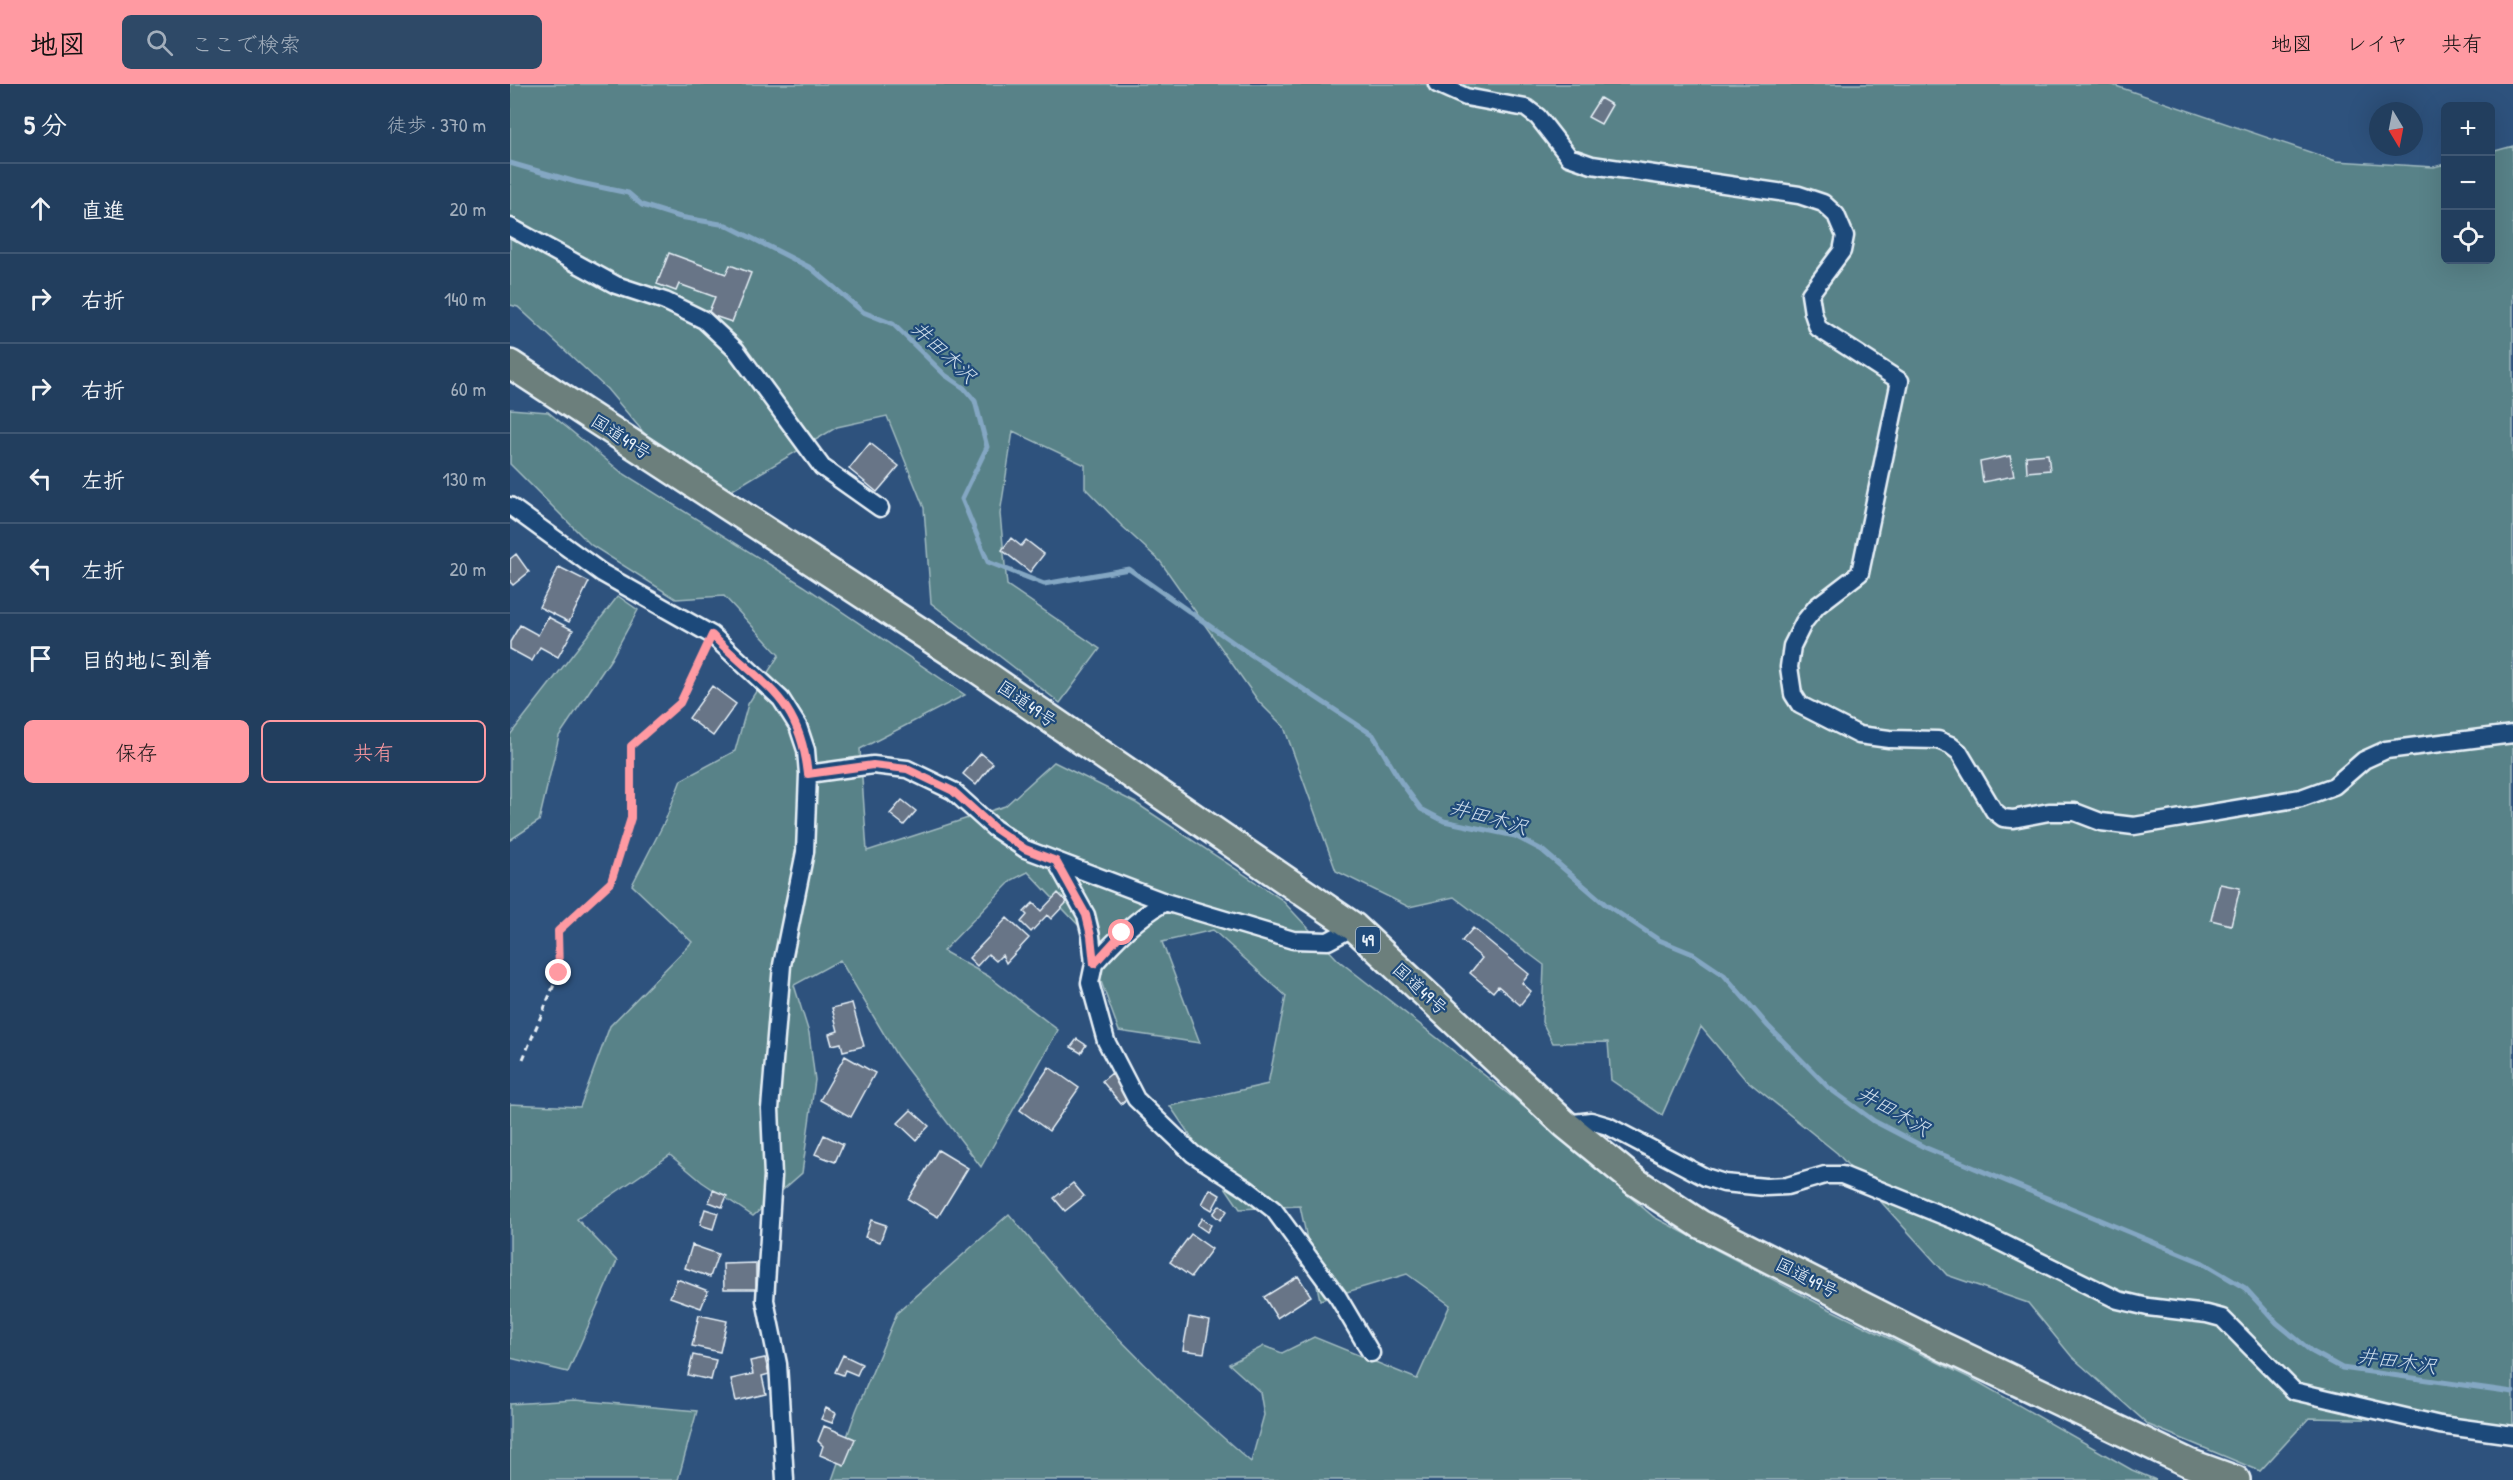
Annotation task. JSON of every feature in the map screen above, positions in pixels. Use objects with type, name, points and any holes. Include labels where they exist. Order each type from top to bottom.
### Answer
[{"type":"highway","name":"国道49号","points":[[510,364],[973,666],[1354,927],[1565,1124],[1636,1182],[1700,1224],[1965,1358],[2189,1464],[2236,1480]]},
{"type":"street","points":[[1437,84],[1467,97],[1526,108],[1538,117],[1569,157],[1592,165],[1799,195],[1823,204],[1836,215],[1845,236],[1842,251],[1810,294],[1818,328],[1900,381],[1860,573],[1817,606],[1804,622],[1792,646],[1789,668],[1793,694],[1800,705],[1859,735],[1889,739],[1938,740],[1950,745],[1959,752],[1994,811],[2003,818],[2013,819],[2049,812],[2075,812],[2101,822],[2134,826],[2301,798],[2334,786],[2364,760],[2386,750],[2513,734]]},
{"type":"street","points":[[510,227],[616,285],[665,301],[704,320],[736,350],[822,467],[880,508]]},
{"type":"street","points":[[510,506],[602,573],[712,635],[781,699],[798,726],[806,750],[808,774],[805,852],[782,965],[770,1109],[773,1176],[765,1300],[778,1364],[785,1480]]},
{"type":"street","points":[[808,774],[873,765],[907,769],[953,791],[994,828],[1025,849],[1165,902],[1293,940],[1328,941],[1354,927]]},
{"type":"street","points":[[1056,861],[1086,915],[1094,964],[1090,983],[1106,1041],[1137,1099],[1193,1154],[1247,1189],[1274,1210],[1338,1297],[1371,1353]]},
{"type":"street","points":[[1094,964],[1122,933],[1165,902]]},
{"type":"street","points":[[1565,1124],[1591,1121],[1608,1126],[1705,1177],[1724,1183],[1765,1187],[1787,1186],[1825,1175],[1842,1175],[1964,1224],[2118,1300],[2222,1318],[2295,1391],[2440,1425],[2513,1436]]},
{"type":"path","points":[[522,1059],[559,973],[558,931],[611,882],[631,818],[631,746],[680,703],[712,635]]},
{"type":"green space","points":[[510,84],[2110,84],[2336,161],[2434,167],[2441,165],[2441,264],[2495,264],[2495,151],[2513,146],[2513,1427],[2449,1421],[2309,1418],[2260,1471],[2149,1425],[2072,1357],[2028,1303],[1947,1275],[1837,1153],[1744,1078],[1701,1027],[1662,1115],[1611,1080],[1608,1042],[1553,1043],[1542,1022],[1544,965],[1454,897],[1409,907],[1336,871],[1284,727],[1259,702],[1160,561],[1085,488],[1085,465],[1013,431],[1000,514],[1007,585],[1100,649],[1060,703],[931,603],[924,508],[887,416],[837,427],[724,495],[666,459],[607,389],[518,307],[510,305]]},
{"type":"green space","points":[[510,409],[548,412],[621,472],[804,586],[965,695],[860,749],[867,851],[1005,806],[1054,762],[1136,803],[1281,899],[1338,960],[1516,1100],[1654,1217],[1825,1307],[1978,1382],[2132,1470],[2156,1480],[832,1480],[856,1411],[897,1313],[1009,1214],[1081,1300],[1175,1395],[1251,1462],[1264,1415],[1260,1392],[1229,1364],[1264,1346],[1282,1353],[1314,1337],[1417,1379],[1450,1305],[1407,1274],[1320,1300],[1300,1206],[1240,1209],[1170,1106],[1268,1084],[1286,996],[1213,930],[1162,942],[1200,1043],[1119,1031],[1082,929],[1028,872],[1012,880],[943,951],[988,976],[1058,1030],[981,1167],[897,1056],[840,960],[794,985],[809,1033],[815,1080],[802,1173],[753,1216],[702,1182],[670,1155],[577,1219],[617,1261],[568,1372],[510,1358],[510,1104],[580,1107],[610,1026],[692,942],[632,885],[665,821],[681,780],[735,751],[748,704],[779,655],[724,596],[676,599],[591,545],[510,464]]},
{"type":"green space","points":[[618,596],[638,610],[611,659],[559,736],[539,821],[510,840],[510,735]]},
{"type":"green space","points":[[575,1400],[697,1411],[678,1480],[510,1480],[510,1404]]},
{"type":"building","points":[[1600,98],[1612,105],[1601,124],[1588,117]]},
{"type":"building","points":[[669,253],[726,274],[730,265],[751,273],[732,322],[708,314],[715,297],[679,284],[676,291],[657,284]]},
{"type":"building","points":[[870,443],[899,466],[877,492],[849,469]]},
{"type":"building","points":[[2048,454],[2050,470],[2027,472],[2026,456]]},
{"type":"building","points":[[2010,456],[2014,476],[1983,482],[1980,462]]},
{"type":"building","points":[[1011,538],[1021,546],[1026,540],[1044,554],[1030,572],[1002,550]]},
{"type":"building","points":[[516,554],[529,572],[513,585],[510,582],[510,559]]},
{"type":"building","points":[[559,567],[589,582],[569,622],[539,607]]},
{"type":"building","points":[[548,617],[573,630],[558,657],[540,647],[532,661],[510,649],[510,642],[520,625],[538,635]]},
{"type":"building","points":[[712,686],[736,704],[713,736],[689,718]]},
{"type":"building","points":[[981,753],[993,763],[976,785],[963,774]]},
{"type":"building","points":[[902,800],[916,811],[904,825],[890,814]]},
{"type":"building","points":[[2220,884],[2240,888],[2231,925],[2211,920]]},
{"type":"building","points":[[1058,893],[1067,902],[1051,919],[1047,915],[1031,932],[1021,922],[1027,915],[1024,912],[1033,903],[1041,911]]},
{"type":"building","points":[[1007,918],[1029,938],[1006,963],[1002,955],[996,961],[988,954],[977,966],[969,958]]},
{"type":"building","points":[[1473,928],[1529,974],[1522,983],[1531,991],[1520,1005],[1498,986],[1493,992],[1470,973],[1482,958],[1462,941]]},
{"type":"building","points":[[852,1003],[864,1046],[843,1051],[841,1043],[832,1045],[829,1034],[838,1031],[832,1008]]},
{"type":"building","points":[[1077,1039],[1086,1045],[1081,1053],[1071,1047]]},
{"type":"building","points":[[845,1056],[875,1073],[851,1117],[820,1100]]},
{"type":"building","points":[[1049,1067],[1079,1088],[1049,1131],[1020,1110]]},
{"type":"building","points":[[1112,1073],[1131,1096],[1121,1104],[1102,1081]]},
{"type":"building","points":[[911,1110],[929,1126],[916,1140],[898,1123]]},
{"type":"building","points":[[824,1135],[843,1144],[835,1162],[815,1154]]},
{"type":"building","points":[[938,1150],[968,1168],[938,1217],[908,1199]]},
{"type":"building","points":[[1073,1183],[1084,1196],[1065,1211],[1054,1198]]},
{"type":"building","points":[[1210,1189],[1220,1195],[1212,1210],[1202,1204]]},
{"type":"building","points":[[713,1190],[727,1196],[722,1207],[709,1202]]},
{"type":"building","points":[[1220,1205],[1227,1211],[1220,1220],[1213,1214]]},
{"type":"building","points":[[705,1209],[718,1213],[713,1229],[700,1225]]},
{"type":"building","points":[[1202,1218],[1211,1225],[1207,1232],[1197,1225]]},
{"type":"building","points":[[871,1220],[886,1225],[880,1242],[865,1237]]},
{"type":"building","points":[[1191,1234],[1212,1249],[1191,1277],[1170,1262]]},
{"type":"building","points":[[692,1245],[718,1254],[710,1277],[685,1268]]},
{"type":"building","points":[[756,1263],[756,1289],[724,1289],[723,1264]]},
{"type":"building","points":[[1298,1276],[1311,1296],[1277,1318],[1264,1297]]},
{"type":"building","points":[[677,1279],[708,1291],[701,1308],[670,1297]]},
{"type":"building","points":[[699,1315],[727,1321],[720,1352],[692,1346]]},
{"type":"building","points":[[1189,1317],[1210,1321],[1204,1353],[1183,1350]]},
{"type":"building","points":[[693,1355],[716,1360],[711,1380],[688,1375]]},
{"type":"building","points":[[843,1355],[862,1364],[857,1375],[845,1370],[843,1375],[835,1372]]},
{"type":"building","points":[[765,1358],[769,1374],[762,1376],[766,1394],[736,1401],[731,1379],[753,1374],[750,1361]]},
{"type":"building","points":[[826,1408],[836,1413],[832,1423],[821,1419]]},
{"type":"building","points":[[824,1426],[855,1439],[844,1465],[820,1455],[823,1446],[818,1441]]},
{"type":"waterway","name":"井田木沢","points":[[510,163],[576,182],[628,193],[642,205],[680,217],[726,225],[811,268],[863,312],[893,324],[945,375],[964,388],[975,401],[987,447],[962,499],[988,562],[1044,584],[1129,569],[1241,648],[1373,735],[1401,782],[1421,809],[1444,821],[1515,836],[1542,850],[1605,904],[1659,940],[1693,954],[1724,975],[1768,1026],[1829,1088],[1874,1121],[1924,1147],[2201,1262],[2245,1288],[2277,1323],[2311,1351],[2342,1368],[2513,1392]]},
{"type":"route","points":[[559,973],[558,931],[611,882],[631,818],[631,746],[680,703],[712,635],[781,699],[798,726],[806,750],[808,774],[873,765],[907,769],[953,791],[994,828],[1025,849],[1056,861],[1086,915],[1094,964],[1122,933]]}]
